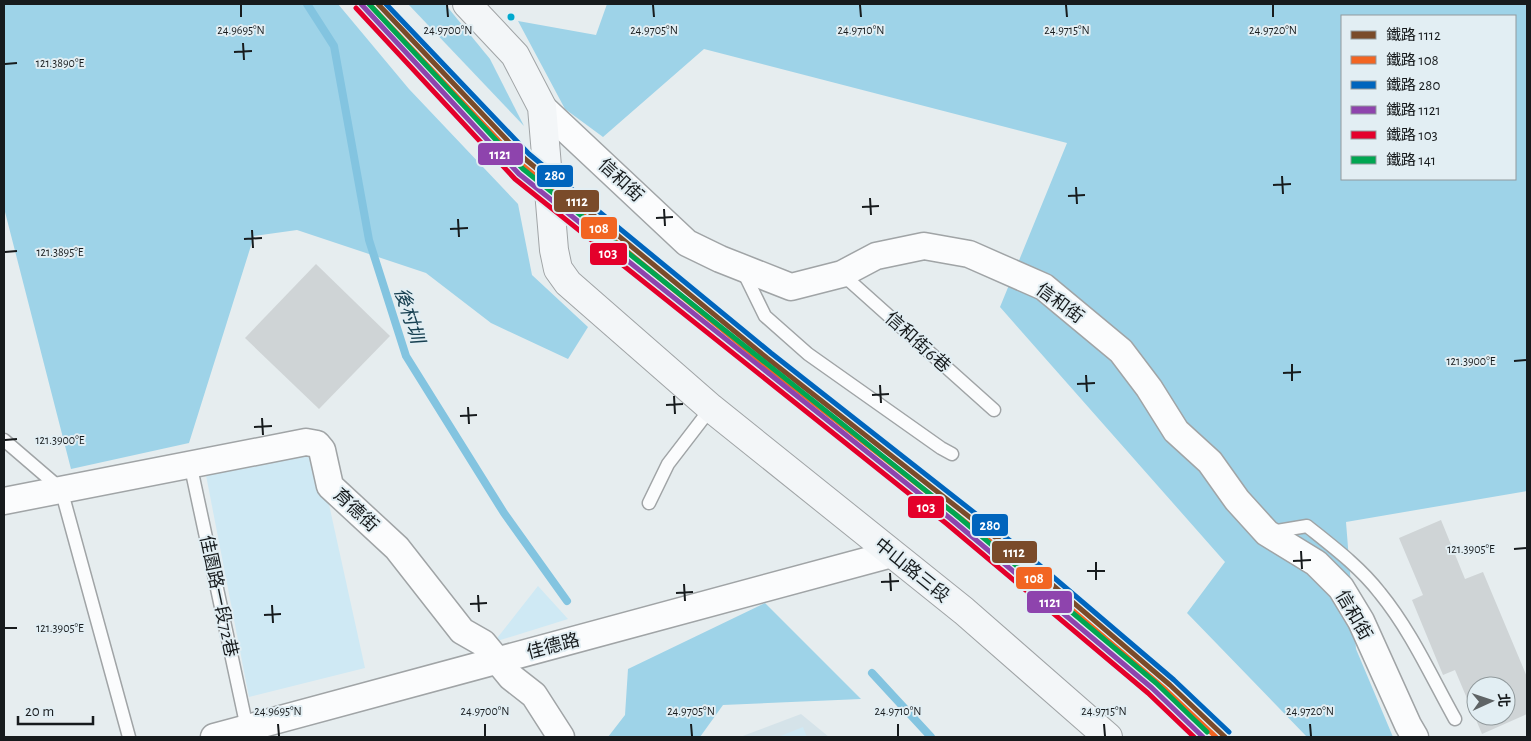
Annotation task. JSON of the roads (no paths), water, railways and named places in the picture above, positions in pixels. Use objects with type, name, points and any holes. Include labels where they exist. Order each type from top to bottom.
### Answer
[{"type":"main road","points":[[467,4],[515,55],[542,107]]},
{"type":"main road","name":"中山路三段","points":[[542,107],[554,250],[558,269],[568,283],[711,408],[964,612],[1108,737]]},
{"type":"street","name":"信和街","points":[[542,107],[687,243],[720,259],[791,287],[842,274],[876,256],[924,246],[969,254],[1044,287],[1121,351],[1149,388],[1176,431],[1210,462],[1237,500],[1266,533],[1316,563],[1341,588],[1361,622],[1408,725],[1416,737]]},
{"type":"street","name":"育德街","points":[[4,501],[190,463],[306,442],[316,444],[322,450],[330,486],[397,548],[462,631],[483,643],[511,677],[534,694],[561,737]]},
{"type":"street","name":"佳德路","points":[[233,734],[892,554]]},
{"type":"lane","points":[[741,266],[765,316],[808,354],[940,448],[952,454]]},
{"type":"lane","name":"信和街6巷","points":[[842,274],[994,410]]},
{"type":"lane","points":[[649,503],[668,464],[711,408]]},
{"type":"lane","points":[[4,440],[61,489],[129,737]]},
{"type":"lane","name":"佳園路一段72巷","points":[[190,463],[233,734]]},
{"type":"lane","points":[[1266,533],[1307,526],[1343,555],[1379,592],[1404,626],[1455,718]]},
{"type":"waterway","name":"後村圳","points":[[307,4],[334,46],[369,240],[406,356],[504,513],[567,601]]},
{"type":"waterway","name":"後村圳","points":[[872,673],[931,737]]},
{"type":"rail line","name":"1121","points":[[361,4],[519,174],[951,519],[1152,688],[1203,737]]},
{"type":"rail line","name":"141","points":[[369,4],[523,169],[955,514],[1156,683],[1207,732]]},
{"type":"rail line","name":"1112","points":[[378,4],[525,159],[767,358],[1014,552],[1170,685],[1225,737]]},
{"type":"rail line","name":"280","points":[[386,4],[529,154],[771,353],[1018,547],[1174,680],[1229,732]]},
{"type":"rail line","name":"103","points":[[356,8],[515,179],[947,524],[1148,693],[1194,737]]},
{"type":"rail line","name":"108","points":[[373,8],[521,164],[763,363],[1010,557],[1166,690],[1216,737]]}]
